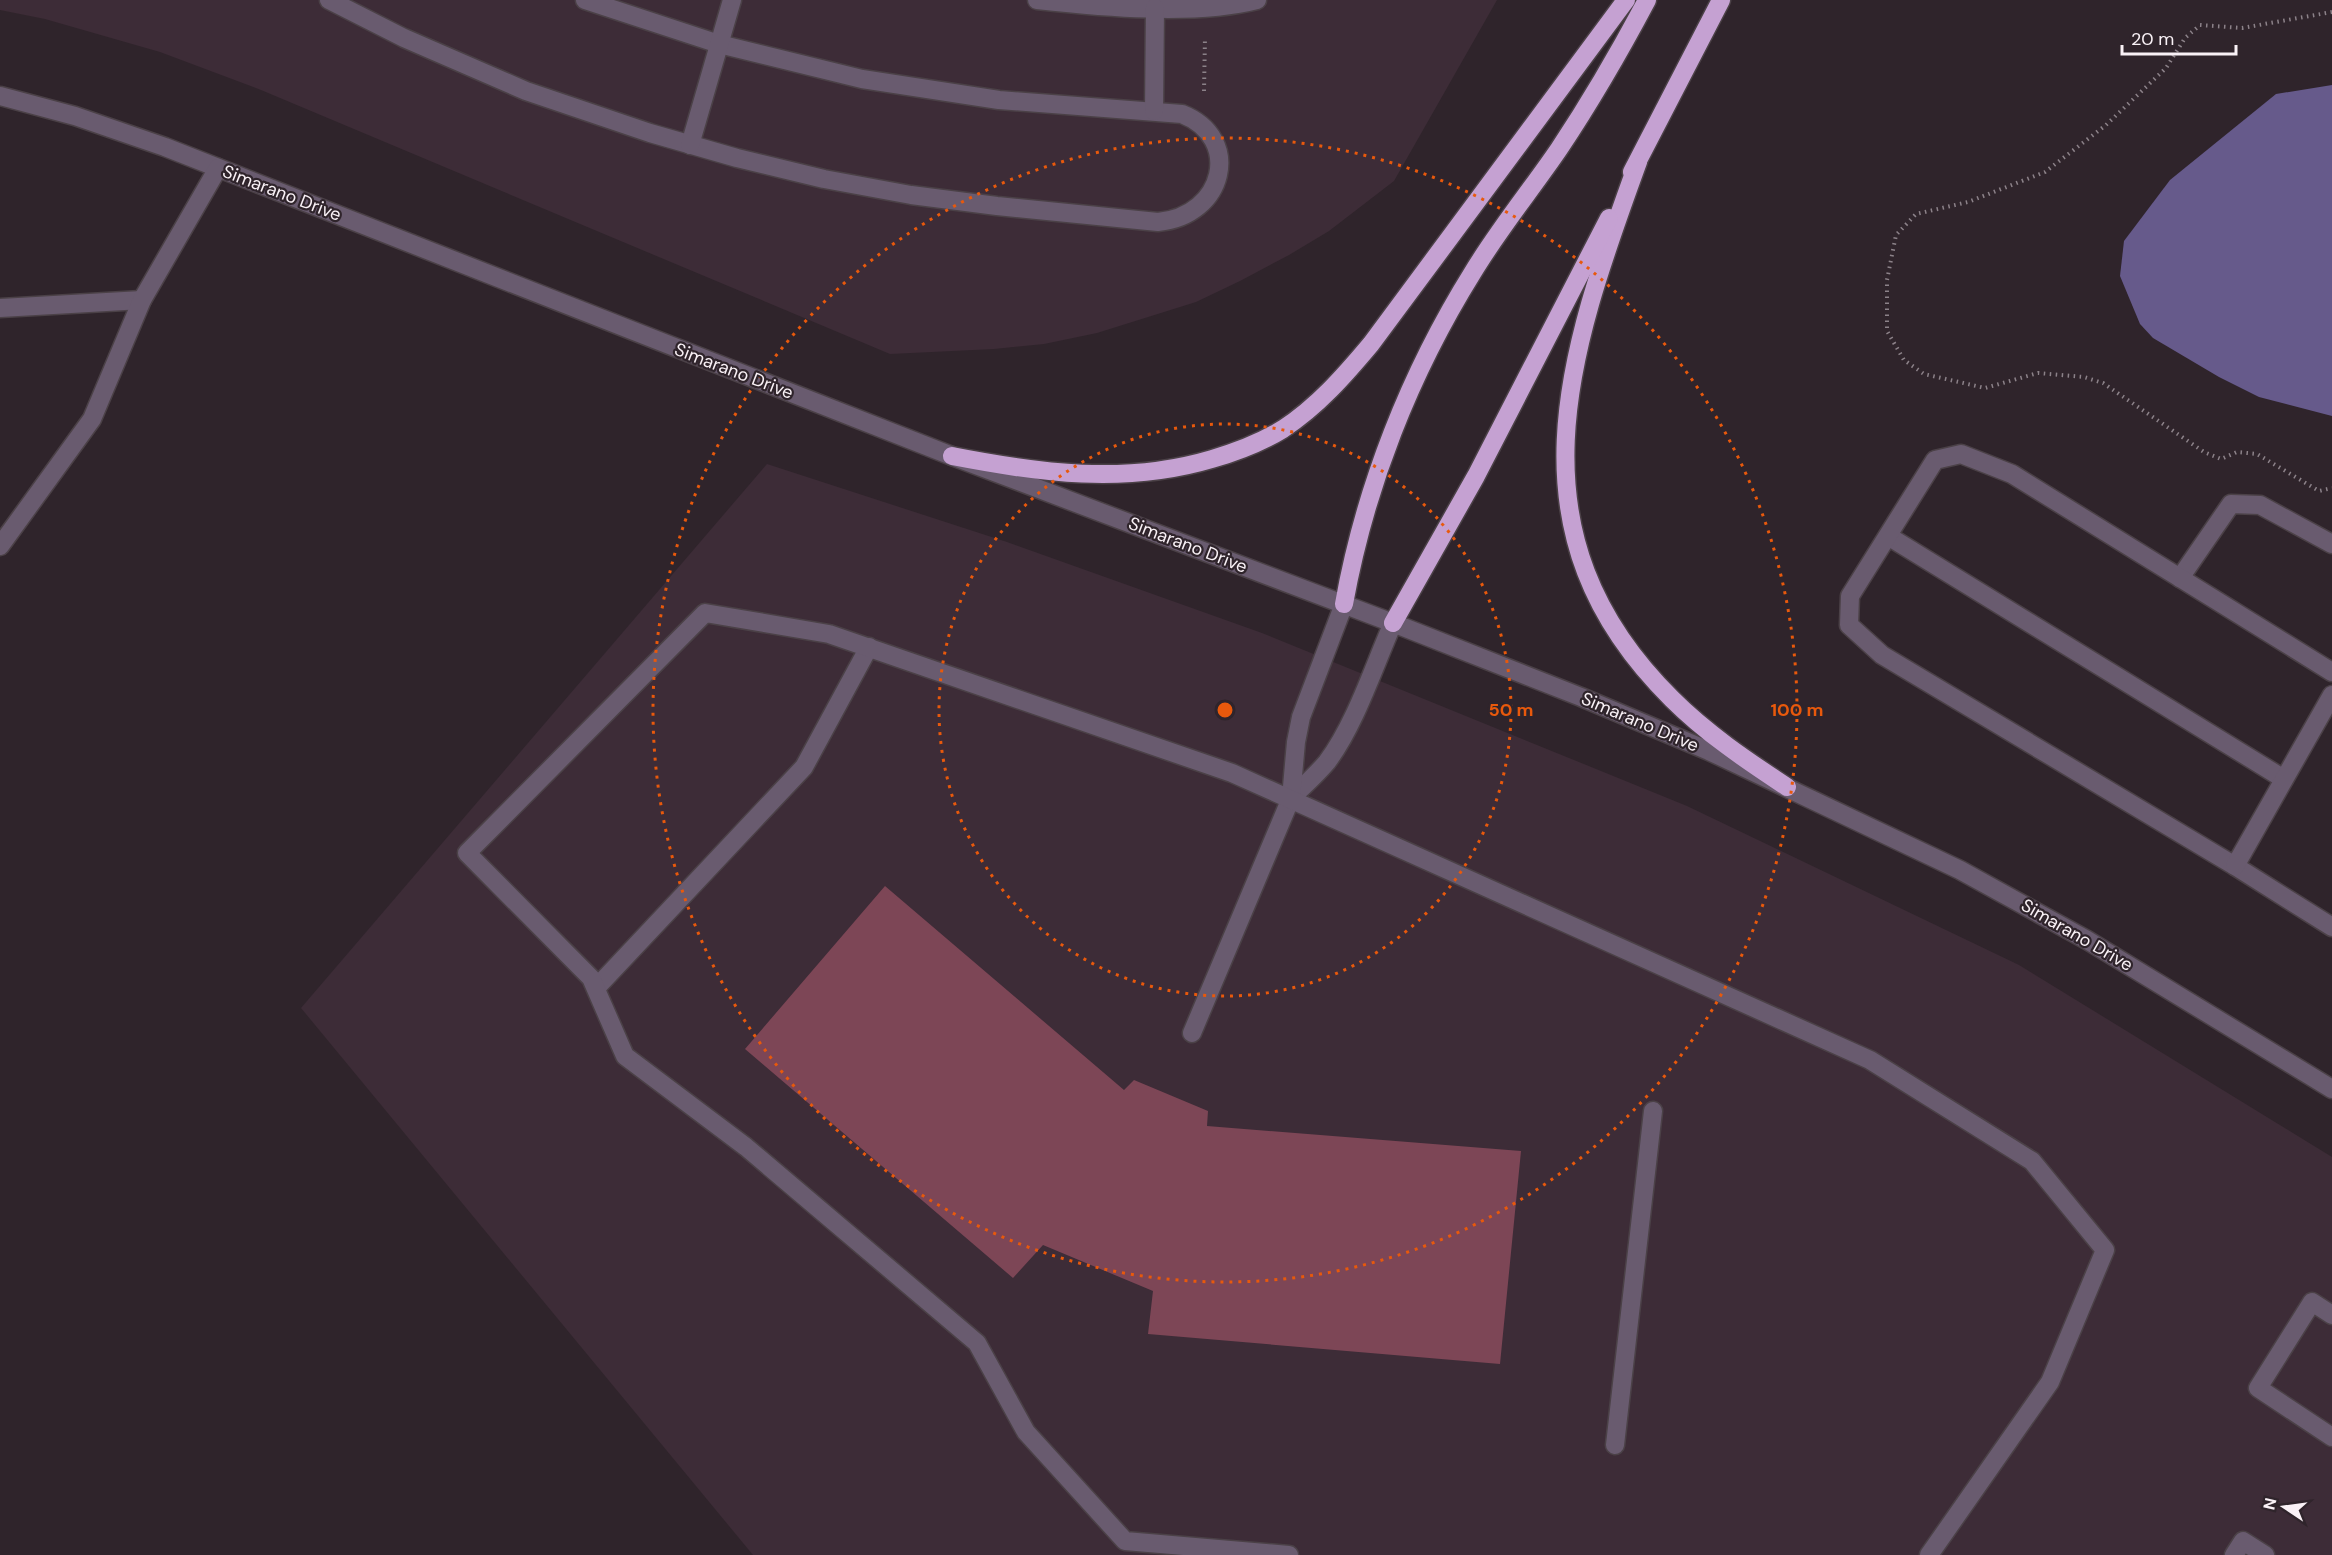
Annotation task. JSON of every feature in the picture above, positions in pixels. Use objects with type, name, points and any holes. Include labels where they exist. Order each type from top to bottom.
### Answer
[{"type":"highway","points":[[952,456],[1072,474],[1151,473],[1221,457],[1282,430],[1336,385],[1378,336],[1626,0]]},
{"type":"highway","points":[[1344,604],[1352,556],[1365,510],[1401,415],[1429,351],[1474,270],[1560,147],[1647,0]]},
{"type":"highway","points":[[1393,623],[1476,476],[1720,0]]},
{"type":"highway","points":[[1638,162],[1587,317],[1570,390],[1564,474],[1574,534],[1592,587],[1637,660],[1670,697],[1701,725],[1787,787]]},
{"type":"street","points":[[329,0],[404,38],[486,75],[598,117],[690,145],[865,188],[997,206],[1147,222],[1167,221],[1195,211],[1209,198],[1217,179],[1219,161],[1213,141],[1200,124],[1182,114],[1046,104],[953,94],[862,79],[719,44],[585,0]]},
{"type":"street","points":[[690,145],[732,0]]},
{"type":"street","points":[[1037,0],[1155,8],[1234,5],[1257,0]]},
{"type":"street","points":[[1154,111],[1155,8]]},
{"type":"street","name":"Simarano Drive","points":[[0,96],[118,130],[218,168],[952,456],[1393,623],[1581,697],[1709,751],[1918,848],[2023,904],[2132,966],[2332,1089]]},
{"type":"street","points":[[0,546],[92,419],[142,300],[218,168]]},
{"type":"street","points":[[0,308],[142,300]]},
{"type":"street","points":[[2332,672],[2012,474],[1961,454],[1935,460],[1850,596],[1850,625],[1882,655],[2235,866],[2332,927]]},
{"type":"street","points":[[2180,578],[2232,504],[2260,505],[2332,544]]},
{"type":"street","points":[[1888,536],[2284,779]]},
{"type":"street","points":[[1192,1033],[1291,798],[1296,742],[1301,717],[1344,604]]},
{"type":"street","points":[[1289,1555],[1125,1542],[1026,1432],[977,1343],[746,1147],[625,1056],[591,978],[467,854],[705,613],[829,634],[1232,772],[1870,1060],[2032,1161],[2105,1250],[2050,1382],[1929,1555]]},
{"type":"street","points":[[1291,798],[1329,760],[1342,738],[1393,623]]},
{"type":"street","points":[[596,988],[804,767],[869,647]]},
{"type":"street","points":[[2235,866],[2332,694]]},
{"type":"street","points":[[1615,1444],[1653,1111]]},
{"type":"street","points":[[2332,1315],[2312,1302],[2258,1388],[2332,1437]]},
{"type":"street","points":[[2234,1555],[2242,1541],[2265,1555]]},
{"type":"path","points":[[1204,91],[1206,7]]},
{"type":"path","points":[[2332,12],[2242,28],[2200,25],[2185,38],[2166,68],[2115,117],[2045,172],[1968,202],[1916,214],[1896,235],[1887,280],[1887,331],[1904,360],[1924,374],[1984,388],[2037,373],[2084,376],[2103,383],[2204,453],[2220,459],[2237,452],[2257,454],[2319,491],[2332,488]]},
{"type":"shaded area","points":[[0,0],[1497,0],[1394,181],[1329,231],[1289,255],[1196,302],[1097,333],[1044,344],[890,354],[261,90],[160,52],[45,19],[0,10]]},
{"type":"shaded area","points":[[2332,85],[2332,416],[2259,397],[2219,377],[2153,338],[2140,324],[2120,276],[2124,241],[2170,180],[2276,94]]},
{"type":"shaded area","points":[[767,464],[1007,542],[1262,633],[1687,806],[2019,965],[2332,1157],[2332,1555],[753,1555],[301,1008]]},
{"type":"building","points":[[885,886],[1124,1090],[1134,1080],[1208,1111],[1207,1126],[1521,1151],[1500,1364],[1148,1334],[1153,1291],[1043,1245],[1013,1278],[745,1049]]}]
